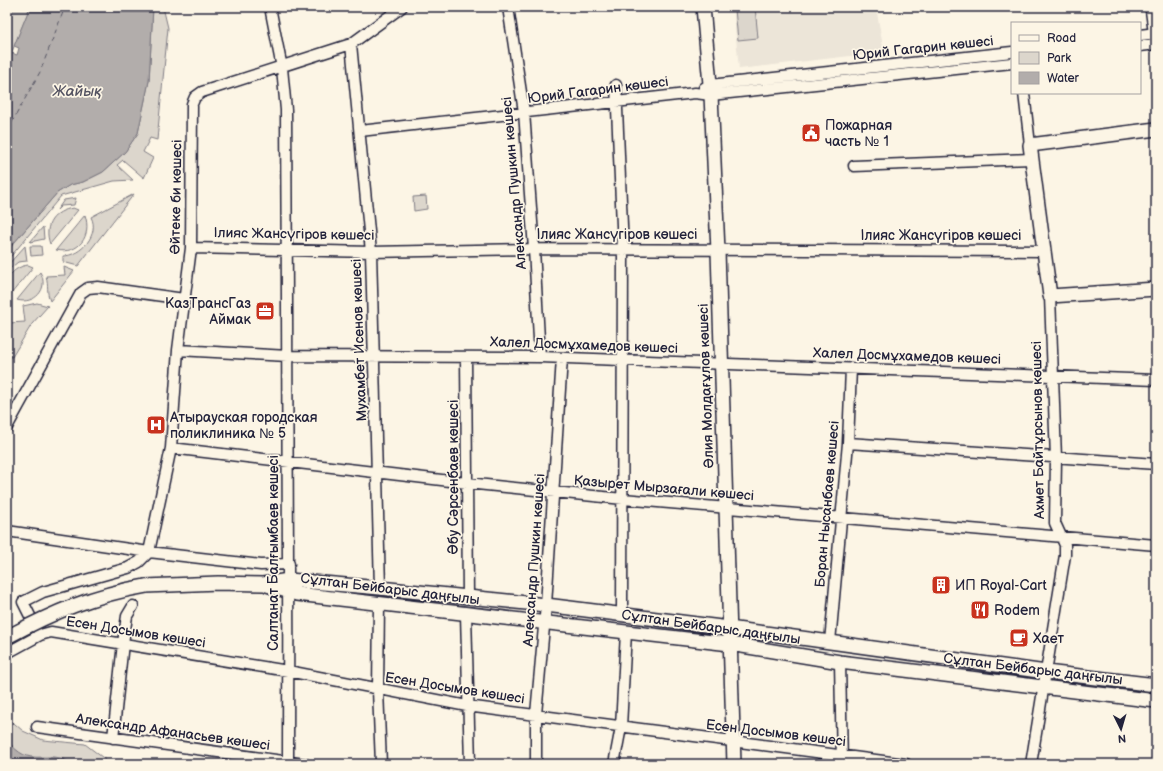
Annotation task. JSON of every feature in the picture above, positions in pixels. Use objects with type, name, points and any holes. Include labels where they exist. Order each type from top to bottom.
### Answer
[{"type":"main road","name":"Әлия Молдағұлов көшесі","points":[[703,7],[710,90],[718,251],[734,764]]},
{"type":"main road","points":[[1152,7],[1156,37]]},
{"type":"main road","points":[[1030,145],[1156,129]]},
{"type":"main road","name":"Ахмет Байтұрсынов көшесі","points":[[1030,145],[1050,296]]},
{"type":"main road","points":[[1050,296],[1156,289]]},
{"type":"main road","name":"Сұлтан Бейбарыс даңғылы","points":[[7,637],[39,620],[83,601],[117,591],[146,586],[202,583],[263,584],[289,587],[379,604],[543,624],[730,644],[840,662],[1156,701]]},
{"type":"main road","name":"Сұлтан Бейбарыс даңғылы","points":[[289,587],[380,588],[546,605],[729,628],[1046,672],[1156,685]]},
{"type":"main road","points":[[940,674],[938,666],[942,658]]},
{"type":"street","name":"Салтанат Балғымбаев көшесі","points":[[270,7],[282,68],[286,110],[288,356],[287,462],[289,564],[288,763]]},
{"type":"street","points":[[282,68],[351,44],[402,7]]},
{"type":"street","name":"Александр Пушкин көшесі","points":[[508,7],[524,112],[540,357]]},
{"type":"street","points":[[1141,35],[1156,37]]},
{"type":"street","points":[[1141,45],[1156,37]]},
{"type":"street","name":"Мухамбет Исенов көшесі","points":[[351,44],[371,252],[380,588]]},
{"type":"street","name":"Юрий Гагарин көшесі","points":[[360,131],[616,103],[1011,52]]},
{"type":"street","name":"Юрий Гагарин көшесі","points":[[710,90],[1011,63]]},
{"type":"street","name":"Әйтеке би көшесі","points":[[149,552],[171,448],[178,350],[190,248],[192,104],[195,97],[202,92],[282,68]]},
{"type":"street","points":[[616,85],[623,249],[622,615]]},
{"type":"street","name":"Ахмет Байтұрсынов көшесі","points":[[1024,94],[1030,145]]},
{"type":"street","points":[[854,166],[1032,159]]},
{"type":"street","name":"Ілияс Жансүгіров көшесі","points":[[190,248],[287,252],[534,249],[718,251],[1044,251]]},
{"type":"street","points":[[7,427],[81,293],[88,288],[98,286],[184,299]]},
{"type":"street","name":"Ахмет Байтұрсынов көшесі","points":[[1031,764],[1065,555],[1065,545],[1055,523],[1056,458],[1050,296]]},
{"type":"street","name":"Халел Досмұхамедов көшесі","points":[[178,350],[288,356],[466,356],[623,359],[1156,380]]},
{"type":"street","name":"Әбу Сәрсенбаев көшесі","points":[[466,356],[468,597]]},
{"type":"street","name":"Александр Пушкин көшесі","points":[[536,764],[536,714],[543,624],[546,605],[562,358]]},
{"type":"street","name":"Боран Нысанбаев көшесі","points":[[830,642],[848,443],[851,368]]},
{"type":"street","points":[[848,443],[1156,464]]},
{"type":"street","name":"Қазырет Мырзағали көшесі","points":[[171,448],[377,473],[623,499],[725,507],[840,519],[1156,545]]},
{"type":"street","name":"Сұлтан Бейбарыс даңғылы","points":[[7,531],[149,552],[261,565],[289,564]]},
{"type":"street","points":[[40,635],[23,602],[43,592],[128,568],[140,562],[149,552]]},
{"type":"street","points":[[379,604],[378,690],[381,764]]},
{"type":"street","points":[[113,738],[123,643],[128,616],[133,606]]},
{"type":"street","points":[[466,614],[467,706],[470,764]]},
{"type":"street","name":"Есен Досымов көшесі","points":[[7,653],[40,635],[51,632],[288,671],[378,690],[467,706],[536,714],[734,742],[842,760],[906,764]]},
{"type":"street","points":[[614,764],[621,727],[626,632]]},
{"type":"street","points":[[840,662],[842,760]]},
{"type":"street","name":"Александр Афанасьев көшесі","points":[[38,727],[288,763],[305,764]]},
{"type":"shaded area","points":[[733,7],[876,7],[884,52],[739,69]]},
{"type":"green space","points":[[7,7],[30,7],[7,64]]},
{"type":"green space","points":[[153,7],[163,7],[168,28],[157,140],[150,138],[143,152],[153,158],[144,178],[123,160],[117,165],[133,180],[114,181],[61,196],[7,261],[7,251],[57,193],[70,185],[83,182],[103,172],[125,152],[138,133],[149,81]]},
{"type":"green space","points":[[755,7],[758,38],[738,40],[735,9]]},
{"type":"green space","points":[[134,194],[78,266],[63,262],[63,256],[70,255],[82,248],[91,237],[93,224],[91,217]]},
{"type":"green space","points":[[426,196],[427,209],[414,211],[413,197]]},
{"type":"green space","points":[[76,198],[74,205],[61,206],[57,210],[64,200]]},
{"type":"green space","points":[[73,208],[78,210],[50,244],[48,231],[52,220],[60,212]]},
{"type":"green space","points":[[85,215],[87,230],[82,242],[71,250],[56,250]]},
{"type":"green space","points":[[43,227],[44,239],[30,242]]},
{"type":"green space","points":[[25,246],[27,261],[18,262],[7,271],[7,266]]},
{"type":"green space","points":[[30,246],[41,246],[42,255],[31,256]]},
{"type":"green space","points":[[28,265],[33,267],[11,294],[8,284],[10,275],[18,268]]},
{"type":"green space","points":[[64,267],[74,271],[50,301],[46,276],[65,275]]},
{"type":"green space","points":[[40,272],[43,278],[43,284],[42,290],[39,294],[29,300],[17,300]]},
{"type":"green space","points":[[37,303],[48,306],[32,324],[12,357],[7,356],[10,331],[9,323],[25,322],[23,306]]},
{"type":"green space","points":[[7,717],[23,731],[43,740],[85,744],[111,764],[73,764],[61,758],[53,757],[26,759],[15,751],[7,740]]},
{"type":"water","name":"Жайық","points":[[30,7],[153,7],[149,81],[138,133],[125,152],[103,172],[83,182],[70,185],[57,193],[7,251],[7,64],[12,53],[17,55],[19,48],[14,46]]},
{"type":"water","points":[[7,740],[16,749],[30,757],[52,757],[62,759],[73,764],[7,764]]},
{"type":"ferry route","points":[[7,131],[40,72],[65,7]]},
{"type":"place","name":"Пожарная часть № 1","points":[[811,133]]},
{"type":"place","name":"КазТрансГаз Аймак","points":[[265,311]]},
{"type":"place","name":"Атырауская городская поликлиника № 5","points":[[156,425]]},
{"type":"place","name":"ИП Royal-Cart","points":[[941,585]]},
{"type":"place","name":"Rodem","points":[[980,610]]},
{"type":"place","name":"Хает","points":[[1019,638]]}]
